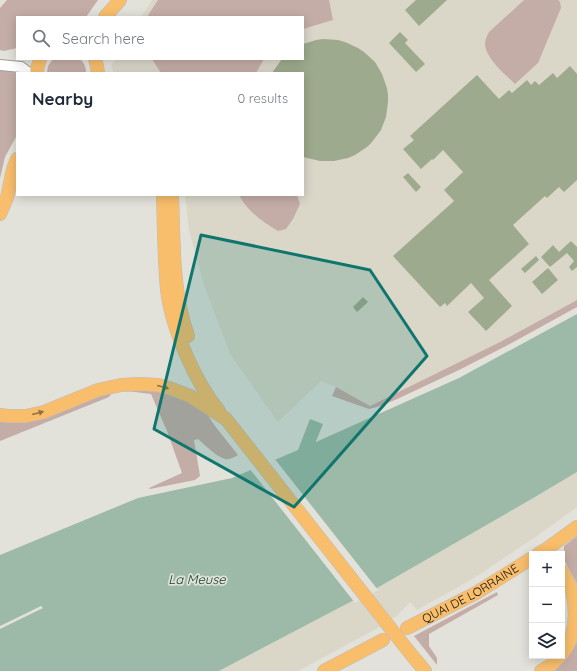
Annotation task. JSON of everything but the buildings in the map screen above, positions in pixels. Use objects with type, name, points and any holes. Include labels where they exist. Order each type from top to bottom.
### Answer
[{"type":"main road","points":[[97,16],[108,0]]},
{"type":"main road","points":[[106,16],[120,0]]},
{"type":"main road","points":[[95,60],[98,72]]},
{"type":"main road","points":[[0,214],[7,198],[16,161]]},
{"type":"main road","points":[[163,196],[168,290],[173,320],[180,340],[208,396],[425,671]]},
{"type":"main road","points":[[172,196],[177,293],[184,325],[203,375],[226,419]]},
{"type":"main road","points":[[0,415],[26,416],[44,412],[98,390],[121,385],[140,384],[158,385],[192,397],[226,419]]},
{"type":"main road","points":[[547,551],[577,527]]},
{"type":"main road","name":"QUAI DE LORRAINE","points":[[407,628],[476,592],[529,560]]},
{"type":"main road","points":[[565,577],[572,591],[576,607],[576,624],[572,639],[565,650]]},
{"type":"main road","points":[[324,671],[383,640]]},
{"type":"main road","points":[[541,671],[557,659]]},
{"type":"street","points":[[0,65],[25,70],[39,64]]},
{"type":"highlighted area","points":[[201,235],[370,270],[427,356],[294,507],[154,429]]},
{"type":"shaded area","points":[[7,0],[98,0],[87,16],[16,16],[16,48],[4,51],[0,50],[0,8]]},
{"type":"shaded area","points":[[152,0],[577,0],[577,300],[500,342],[370,406],[336,387],[321,381],[278,422],[230,354],[204,285],[189,230],[185,196],[304,196],[304,72],[114,72],[111,66],[114,60],[304,60],[304,16],[142,16]]},
{"type":"shaded area","points":[[158,0],[329,0],[333,20],[304,29],[304,16],[148,16]]},
{"type":"shaded area","points":[[524,0],[558,0],[561,8],[538,63],[515,84],[492,61],[486,50],[485,42],[489,32]]},
{"type":"shaded area","points":[[52,60],[81,60],[86,72],[47,72],[48,66]]},
{"type":"shaded area","points":[[153,60],[263,60],[257,72],[160,72]]},
{"type":"shaded area","points":[[0,70],[16,72],[16,137],[5,157],[0,178]]},
{"type":"shaded area","points":[[240,196],[297,196],[300,204],[293,219],[286,229],[278,231],[261,220],[242,201]]},
{"type":"shaded area","points":[[577,300],[577,307],[506,346],[395,400],[369,409],[332,396],[336,387],[370,406],[500,342]]},
{"type":"shaded area","points":[[125,390],[154,390],[184,398],[203,408],[238,455],[230,459],[222,458],[198,439],[194,440],[200,476],[195,480],[150,489],[149,488],[182,473],[167,431],[151,394]]},
{"type":"shaded area","points":[[101,393],[112,393],[109,397],[0,441],[0,421]]},
{"type":"shaded area","points":[[577,472],[577,507],[480,574],[417,610],[410,602],[398,615],[376,629],[298,671],[219,671],[377,588]]},
{"type":"shaded area","points":[[577,536],[577,584],[565,562],[564,546]]},
{"type":"shaded area","points":[[497,592],[498,595],[429,634],[429,646],[437,658],[437,665],[414,636]]},
{"type":"shaded area","points":[[577,642],[577,671],[549,671],[561,663]]},
{"type":"water","name":"La Meuse","points":[[577,314],[577,472],[377,588],[219,671],[0,671],[0,629],[43,608],[41,606],[0,626],[0,555],[138,498],[232,478],[298,450],[310,419],[323,424],[316,442],[459,378]]},
{"type":"pier","points":[[274,458],[378,590],[355,603],[249,468]]}]
